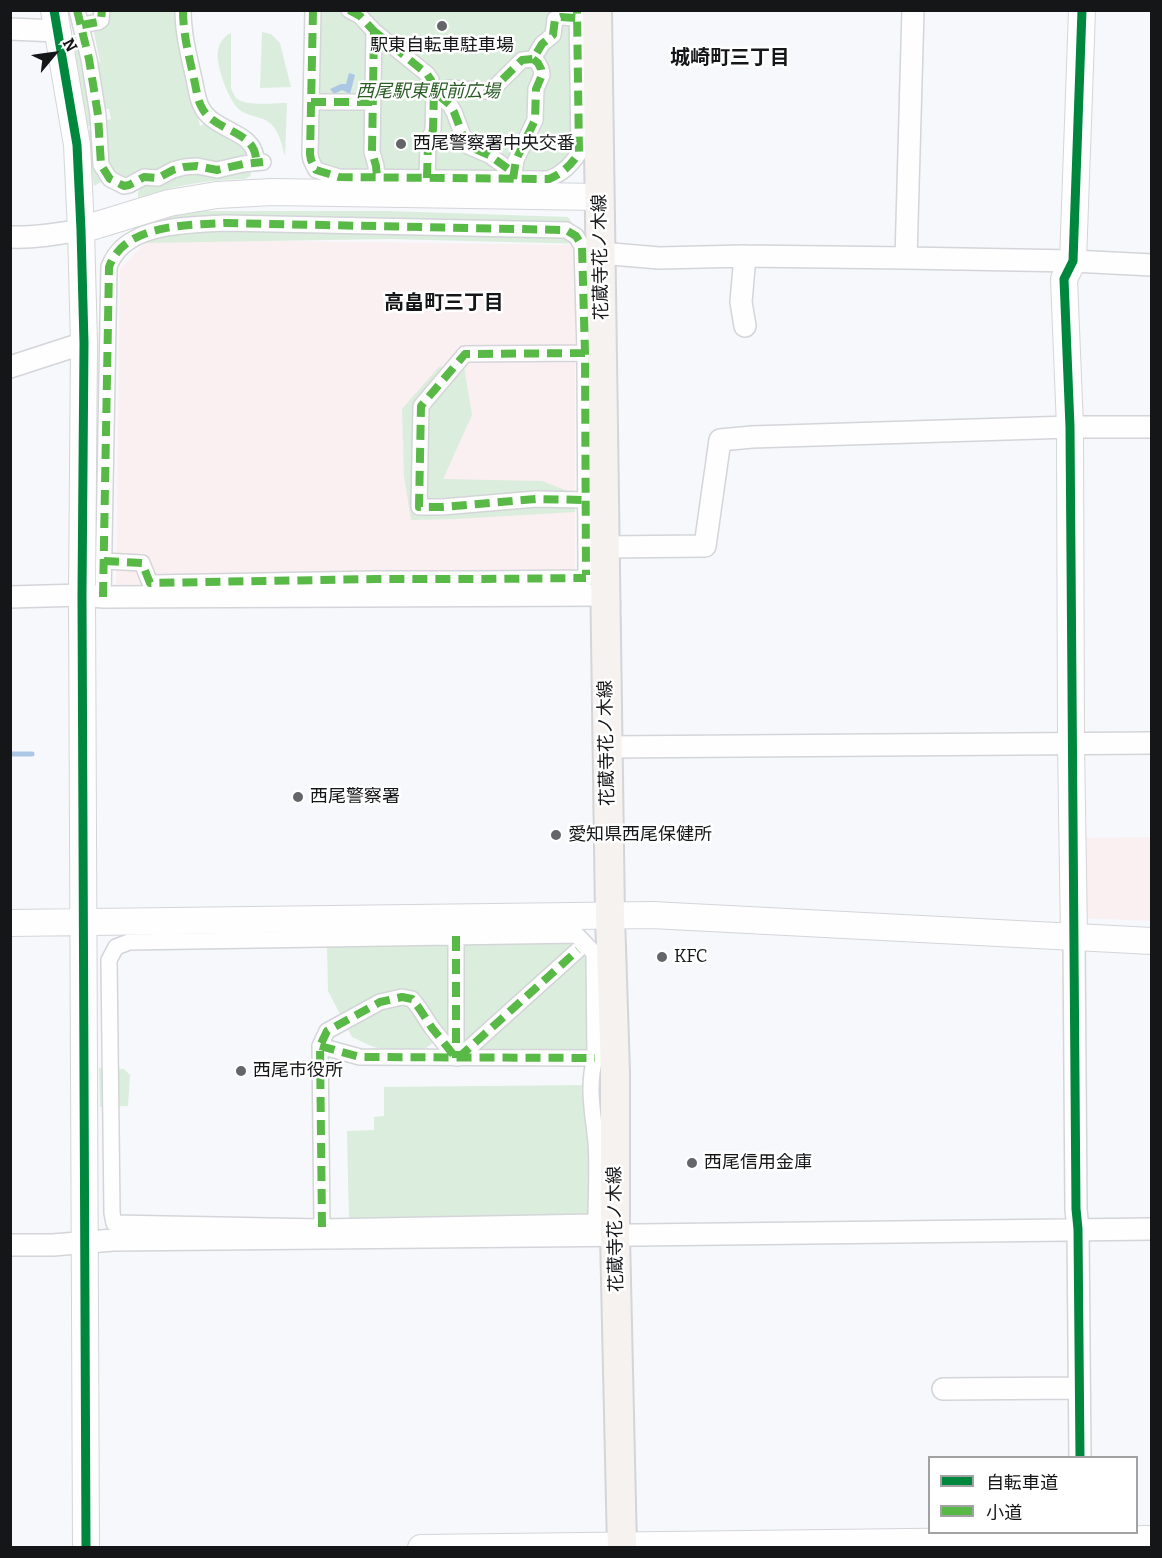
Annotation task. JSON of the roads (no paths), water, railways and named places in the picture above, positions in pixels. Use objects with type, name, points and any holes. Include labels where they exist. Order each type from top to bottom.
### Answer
[{"type":"main road","name":"花蔵寺花ノ木線","points":[[584,13],[600,197],[605,547],[593,583],[607,747],[615,1072],[615,1236],[622,1547]]},
{"type":"street","points":[[102,10],[101,20],[98,22],[80,18],[98,115],[101,165],[110,179],[124,186],[144,177],[158,178],[184,166],[217,170],[260,162],[250,142],[216,123],[200,105],[183,30],[183,10]]},
{"type":"street","points":[[314,10],[310,154],[316,170],[339,177],[513,176],[549,179],[565,170],[579,153],[584,13],[555,19],[553,35],[542,44],[533,59]]},
{"type":"street","points":[[906,258],[913,10]]},
{"type":"street","points":[[1080,1456],[1071,744],[1070,427],[1064,279],[1073,261],[1082,10]]},
{"type":"street","points":[[357,12],[374,31],[423,69],[431,80],[434,91],[433,130],[428,143],[427,178]]},
{"type":"street","points":[[10,29],[56,21],[77,145],[93,596],[83,922],[86,1548]]},
{"type":"street","points":[[374,31],[372,152],[377,177]]},
{"type":"street","points":[[434,91],[450,88],[486,91],[494,88],[522,60],[533,59],[538,63],[542,75],[536,89],[535,120],[516,160],[513,176]]},
{"type":"street","points":[[434,91],[454,111],[468,146],[489,155],[513,176]]},
{"type":"street","points":[[311,102],[372,102]]},
{"type":"street","points":[[10,237],[44,236],[81,230],[169,203],[217,195],[272,192],[600,197]]},
{"type":"street","points":[[93,596],[104,561],[112,259],[123,246],[147,232],[185,225],[225,223],[566,230],[576,236],[582,246],[585,500],[593,583]]},
{"type":"street","points":[[600,253],[659,258],[745,256],[906,258],[1152,265]]},
{"type":"street","points":[[745,256],[741,302],[745,326]]},
{"type":"street","points":[[10,367],[84,343]]},
{"type":"street","points":[[585,353],[465,354],[422,406],[419,507],[536,499],[585,500]]},
{"type":"street","points":[[605,547],[705,546],[720,440],[752,437],[1070,427],[1152,427]]},
{"type":"street","points":[[104,561],[142,563],[150,583],[376,579],[483,579],[593,583]]},
{"type":"street","points":[[10,597],[593,583]]},
{"type":"street","points":[[607,747],[1152,743]]},
{"type":"street","points":[[10,923],[652,915],[1152,940]]},
{"type":"street","points":[[577,935],[594,953],[594,1058],[591,1072],[592,1116],[596,1143],[596,1222],[322,1227],[114,1223],[112,1213],[109,960],[116,947],[129,942],[456,936],[577,935]]},
{"type":"street","points":[[456,936],[457,1058]]},
{"type":"street","points":[[457,1058],[578,950]]},
{"type":"street","points":[[322,1227],[320,1046],[327,1031],[380,1002],[402,997],[412,999],[457,1058]]},
{"type":"street","points":[[320,1046],[360,1057],[594,1058]]},
{"type":"street","points":[[10,1245],[53,1245],[113,1240],[1152,1229]]},
{"type":"street","points":[[943,1389],[1079,1388]]},
{"type":"street","points":[[421,1548],[1152,1539]]},
{"type":"water","points":[[349,73],[355,75],[350,94],[342,90],[334,94],[330,89],[346,84]]},
{"type":"waterway","points":[[10,754],[32,754]]},
{"type":"place","name":"駅東自転車駐車場","points":[[442,26]]},
{"type":"place","name":"西尾警察署中央交番","points":[[401,144]]},
{"type":"place","name":"西尾警察署","points":[[298,797]]},
{"type":"place","name":"愛知県西尾保健所","points":[[556,835]]},
{"type":"place","name":"KFC","points":[[662,957]]},
{"type":"place","name":"西尾市役所","points":[[241,1071]]},
{"type":"place","name":"西尾信用金庫","points":[[692,1163]]},
{"type":"district","name":"城崎町三丁目","points":[[730,58]]},
{"type":"district","name":"高畠町三丁目","points":[[444,303]]},
{"type":"park label","name":"西尾駅東駅前広場","points":[[428,92]]}]
